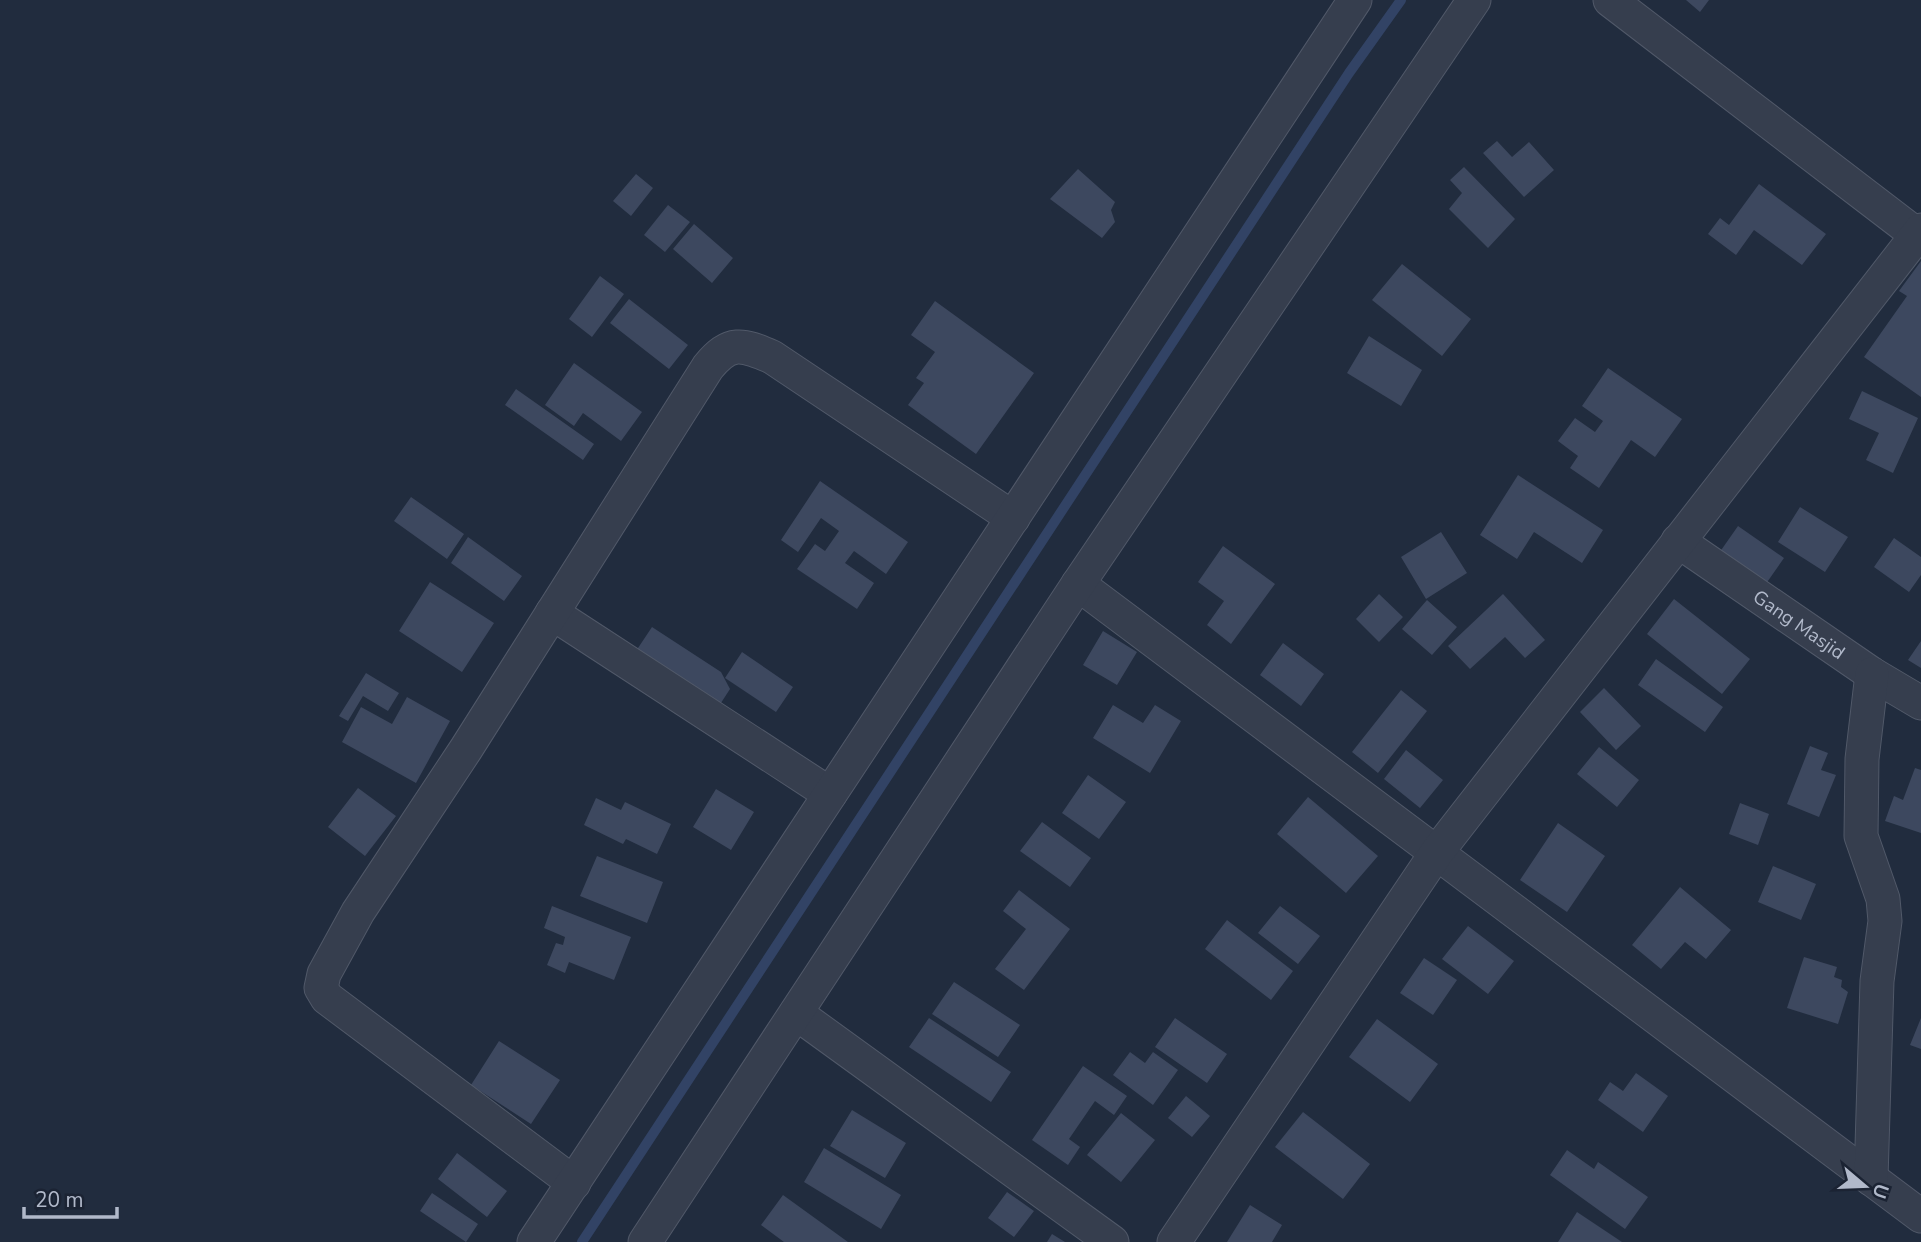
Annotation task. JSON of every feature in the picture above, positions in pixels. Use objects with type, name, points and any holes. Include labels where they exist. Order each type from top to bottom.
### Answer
[{"type":"street","points":[[534,1242],[1355,0]]},
{"type":"street","points":[[645,1242],[1078,584],[1474,0]]},
{"type":"street","points":[[1174,1242],[1437,852],[1919,232],[1610,0]]},
{"type":"street","points":[[573,1182],[327,998],[321,988],[324,974],[358,912],[552,614],[708,367],[720,353],[735,346],[752,348],[772,357],[1013,518]]},
{"type":"street","name":"Gang Masjid","points":[[1678,541],[1872,674],[1921,703]]},
{"type":"street","points":[[1078,584],[1921,1216]]},
{"type":"street","points":[[552,614],[830,794]]},
{"type":"street","points":[[1871,1179],[1877,981],[1885,921],[1883,899],[1861,836],[1862,759],[1872,674]]},
{"type":"street","points":[[796,1013],[1112,1242]]},
{"type":"building","points":[[1686,0],[1709,0],[1700,12]]},
{"type":"building","points":[[1497,141],[1512,157],[1529,142],[1554,170],[1524,197],[1483,153]]},
{"type":"building","points":[[1464,167],[1515,219],[1488,248],[1449,209],[1462,193],[1450,180]]},
{"type":"building","points":[[1078,169],[1115,202],[1111,210],[1115,222],[1102,238],[1050,199]]},
{"type":"building","points":[[636,174],[653,188],[631,216],[613,201]]},
{"type":"building","points":[[1759,184],[1826,234],[1802,265],[1754,230],[1736,255],[1708,234],[1720,218],[1729,225]]},
{"type":"building","points":[[668,205],[690,222],[665,252],[644,235]]},
{"type":"building","points":[[694,224],[733,258],[712,283],[673,249]]},
{"type":"building","points":[[1921,261],[1921,397],[1864,357],[1907,296],[1899,291]]},
{"type":"building","points":[[1402,264],[1471,319],[1442,356],[1372,300]]},
{"type":"building","points":[[600,276],[624,294],[592,337],[569,319]]},
{"type":"building","points":[[629,299],[688,345],[669,369],[610,323]]},
{"type":"building","points":[[935,301],[1034,373],[976,454],[908,405],[924,383],[916,378],[935,352],[911,335]]},
{"type":"building","points":[[1369,336],[1422,370],[1401,406],[1347,373]]},
{"type":"building","points":[[574,363],[642,412],[621,441],[583,413],[574,426],[545,405]]},
{"type":"building","points":[[1608,368],[1682,419],[1655,457],[1631,440],[1599,488],[1570,468],[1578,456],[1558,441],[1575,418],[1595,432],[1603,421],[1582,406]]},
{"type":"building","points":[[516,389],[594,444],[583,460],[505,405]]},
{"type":"building","points":[[1862,391],[1918,418],[1893,473],[1866,460],[1879,433],[1849,419]]},
{"type":"building","points":[[1518,475],[1603,530],[1582,563],[1534,532],[1517,559],[1480,535]]},
{"type":"building","points":[[820,481],[908,542],[886,574],[854,551],[845,563],[874,583],[857,609],[797,569],[815,544],[825,551],[839,531],[821,518],[798,552],[781,540]]},
{"type":"building","points":[[411,497],[464,534],[447,559],[394,521]]},
{"type":"building","points":[[1800,507],[1848,537],[1825,572],[1778,542]]},
{"type":"building","points":[[1738,526],[1784,558],[1763,588],[1717,556]]},
{"type":"building","points":[[1441,532],[1467,573],[1426,599],[1401,557]]},
{"type":"building","points":[[468,537],[522,576],[504,601],[451,563]]},
{"type":"building","points":[[1894,538],[1921,557],[1921,575],[1909,592],[1874,567]]},
{"type":"building","points":[[1223,546],[1275,584],[1231,644],[1207,625],[1224,601],[1198,582]]},
{"type":"building","points":[[430,582],[494,623],[462,672],[399,631]]},
{"type":"building","points":[[1379,594],[1403,617],[1379,642],[1356,619]]},
{"type":"building","points":[[1503,594],[1545,640],[1525,658],[1505,637],[1470,669],[1448,646]]},
{"type":"building","points":[[1674,599],[1750,659],[1722,694],[1647,634]]},
{"type":"building","points":[[1427,600],[1457,627],[1432,655],[1402,629]]},
{"type":"building","points":[[652,627],[721,672],[730,689],[719,706],[636,651]]},
{"type":"building","points":[[1103,631],[1137,652],[1117,685],[1083,665]]},
{"type":"building","points":[[1921,641],[1921,668],[1908,660]]},
{"type":"building","points":[[1283,643],[1324,674],[1301,706],[1260,675]]},
{"type":"building","points":[[742,652],[793,687],[776,712],[725,678]]},
{"type":"building","points":[[1656,659],[1723,707],[1705,732],[1638,685]]},
{"type":"building","points":[[366,673],[399,693],[388,711],[363,696],[348,721],[339,716]]},
{"type":"building","points":[[1604,688],[1641,726],[1616,750],[1580,712]]},
{"type":"building","points":[[1401,690],[1427,711],[1378,773],[1352,752]]},
{"type":"building","points":[[407,697],[450,721],[416,783],[342,742],[361,707],[392,724]]},
{"type":"building","points":[[1113,705],[1143,723],[1155,705],[1181,721],[1150,773],[1093,738]]},
{"type":"building","points":[[1810,746],[1828,753],[1821,770],[1836,775],[1819,817],[1787,804]]},
{"type":"building","points":[[1599,747],[1639,780],[1617,807],[1577,774]]},
{"type":"building","points":[[1406,750],[1443,780],[1420,808],[1384,779]]},
{"type":"building","points":[[1915,768],[1921,770],[1921,833],[1885,821],[1894,796],[1903,800]]},
{"type":"building","points":[[1088,775],[1126,802],[1099,839],[1062,813]]},
{"type":"building","points":[[358,788],[396,816],[365,856],[328,827]]},
{"type":"building","points":[[716,789],[754,812],[731,850],[693,827]]},
{"type":"building","points":[[1308,797],[1378,856],[1346,893],[1277,834]]},
{"type":"building","points":[[596,798],[621,810],[625,802],[671,824],[657,854],[626,839],[623,844],[584,825]]},
{"type":"building","points":[[1740,803],[1769,814],[1758,845],[1729,834]]},
{"type":"building","points":[[1042,822],[1091,858],[1070,887],[1020,851]]},
{"type":"building","points":[[1558,823],[1605,856],[1567,912],[1520,880]]},
{"type":"building","points":[[597,856],[663,882],[647,923],[580,896]]},
{"type":"building","points":[[1773,866],[1816,884],[1801,920],[1758,902]]},
{"type":"building","points":[[1680,887],[1731,930],[1706,959],[1685,942],[1661,969],[1632,945]]},
{"type":"building","points":[[1019,890],[1070,929],[1024,990],[995,969],[1026,929],[1003,911]]},
{"type":"building","points":[[552,906],[631,937],[614,980],[569,962],[565,973],[547,965],[556,943],[563,945],[565,937],[544,928]]},
{"type":"building","points":[[1280,906],[1320,936],[1298,964],[1258,933]]},
{"type":"building","points":[[1227,920],[1293,971],[1271,1000],[1205,949]]},
{"type":"building","points":[[1468,926],[1514,961],[1488,994],[1442,959]]},
{"type":"building","points":[[1804,957],[1837,967],[1834,977],[1842,980],[1841,987],[1848,992],[1838,1024],[1787,1008]]},
{"type":"building","points":[[1424,958],[1457,980],[1433,1015],[1400,993]]},
{"type":"building","points":[[954,982],[1020,1025],[998,1057],[932,1014]]},
{"type":"building","points":[[929,1018],[1011,1072],[991,1102],[909,1047]]},
{"type":"building","points":[[1175,1018],[1227,1054],[1207,1083],[1155,1047]]},
{"type":"building","points":[[1921,1018],[1921,1049],[1910,1045]]},
{"type":"building","points":[[1377,1019],[1438,1064],[1410,1102],[1349,1057]]},
{"type":"building","points":[[499,1041],[560,1080],[531,1124],[471,1085]]},
{"type":"building","points":[[1130,1052],[1145,1063],[1153,1052],[1178,1070],[1153,1105],[1113,1075]]},
{"type":"building","points":[[1083,1066],[1127,1096],[1114,1115],[1095,1101],[1069,1139],[1080,1147],[1068,1165],[1032,1140]]},
{"type":"building","points":[[1636,1073],[1668,1096],[1643,1132],[1598,1100],[1610,1082],[1623,1091]]},
{"type":"building","points":[[1186,1096],[1210,1116],[1192,1137],[1168,1118]]},
{"type":"building","points":[[852,1110],[906,1143],[885,1178],[830,1146]]},
{"type":"building","points":[[1303,1112],[1370,1164],[1343,1199],[1275,1147]]},
{"type":"building","points":[[1121,1113],[1155,1140],[1121,1182],[1087,1155]]},
{"type":"building","points":[[824,1148],[901,1195],[881,1229],[804,1182]]},
{"type":"building","points":[[1567,1150],[1594,1169],[1598,1162],[1648,1197],[1625,1229],[1550,1175]]},
{"type":"building","points":[[457,1153],[507,1191],[487,1217],[438,1179]]},
{"type":"building","points":[[1007,1192],[1034,1211],[1014,1237],[988,1218]]},
{"type":"building","points":[[432,1193],[478,1224],[466,1242],[420,1211]]},
{"type":"building","points":[[783,1195],[848,1242],[784,1242],[761,1225]]},
{"type":"building","points":[[1250,1205],[1282,1225],[1272,1242],[1227,1242]]},
{"type":"building","points":[[1577,1212],[1622,1242],[1558,1242]]},
{"type":"building","points":[[1052,1234],[1065,1242],[1047,1242]]},
{"type":"waterway","points":[[582,1242],[1349,73],[1401,0]]}]
